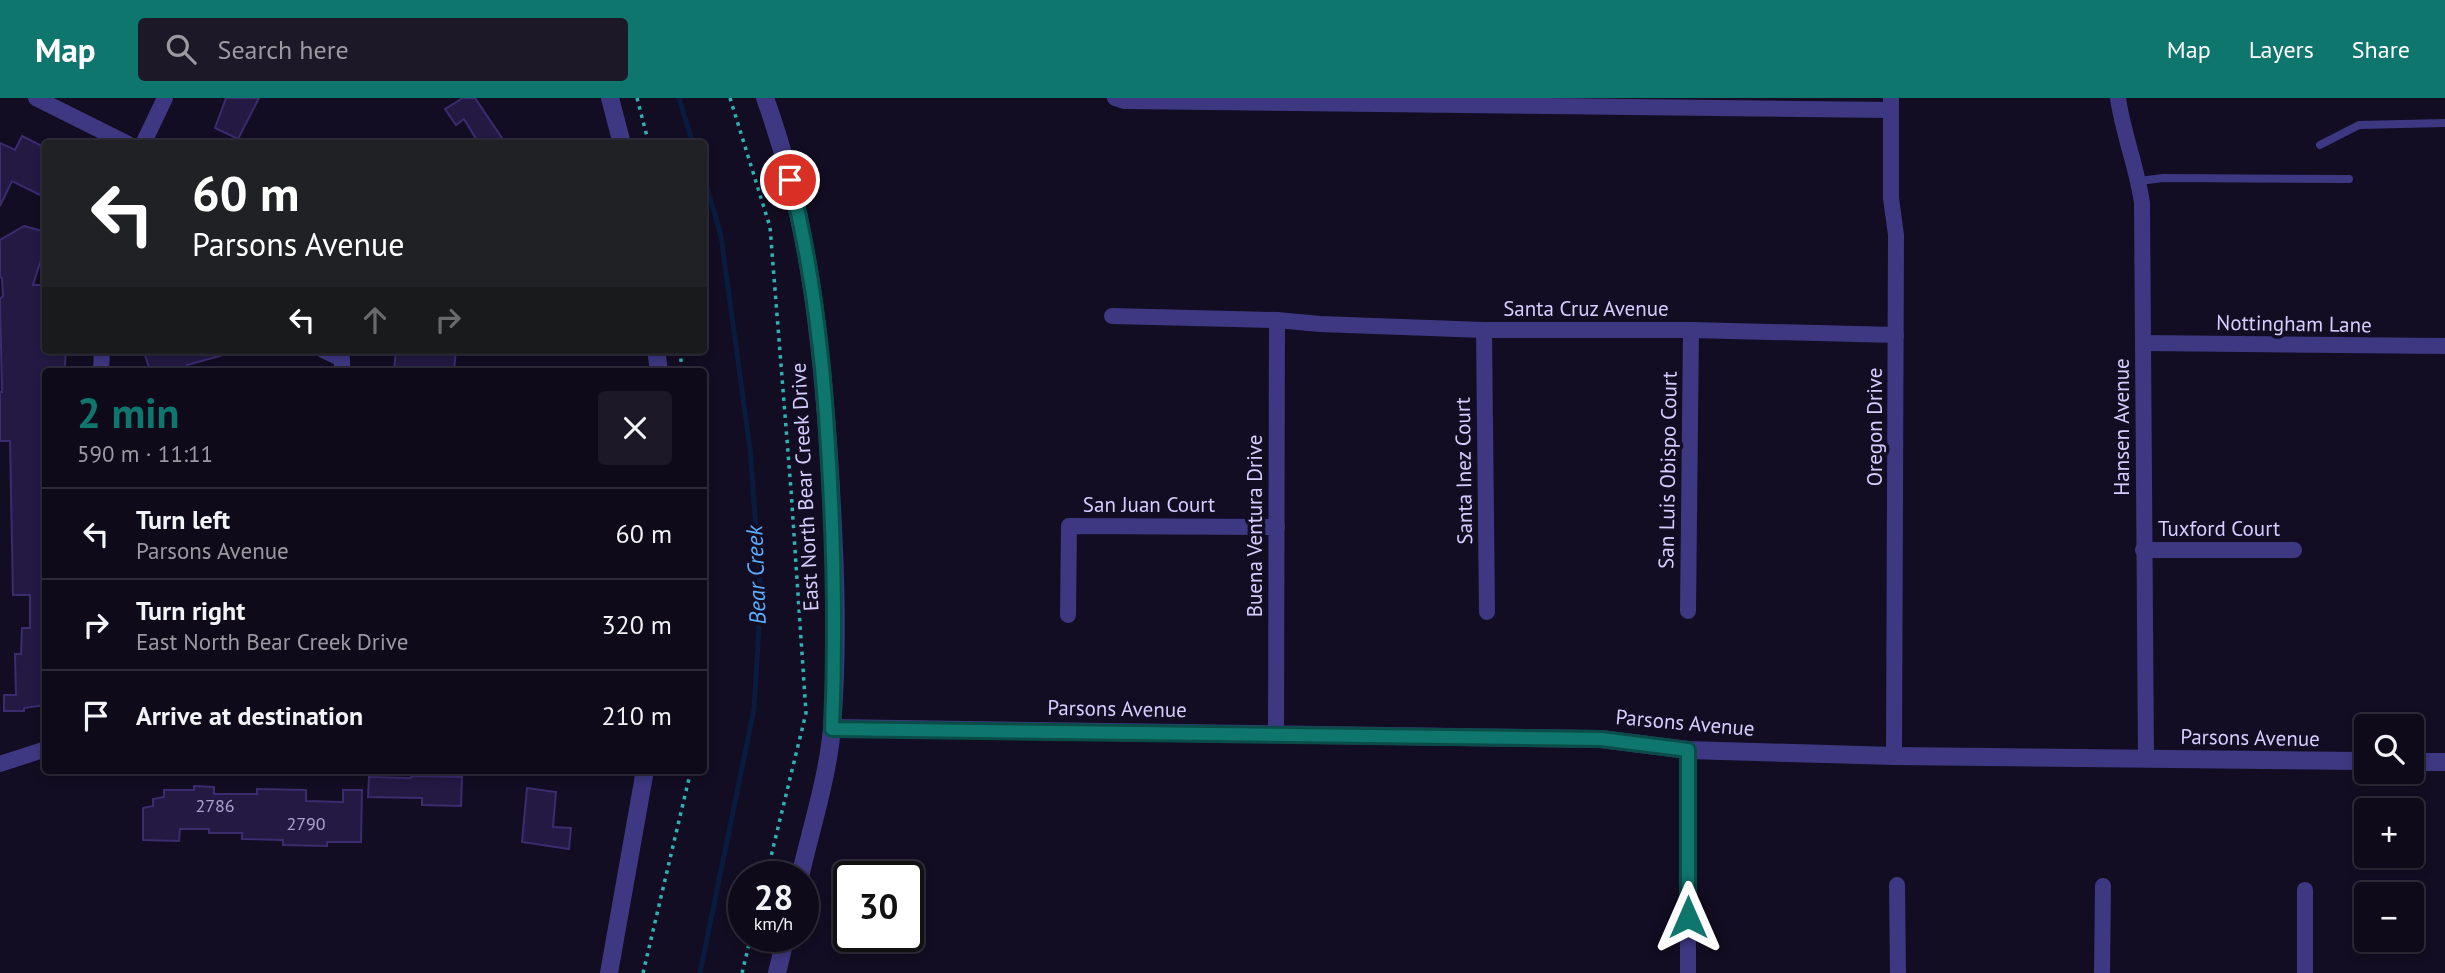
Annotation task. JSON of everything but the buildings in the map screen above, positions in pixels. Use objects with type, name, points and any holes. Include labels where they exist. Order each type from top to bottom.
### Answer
[{"type":"street","points":[[36,98],[120,140]]},
{"type":"street","points":[[145,140],[165,98]]},
{"type":"street","points":[[610,98],[621,140]]},
{"type":"street","name":"East North Bear Creek Drive","points":[[765,98],[778,133],[802,227],[815,300],[824,373],[832,511],[836,636],[832,729],[804,861]]},
{"type":"street","points":[[1115,98],[1124,101],[1891,104]]},
{"type":"street","name":"Hansen Avenue","points":[[2118,98],[2122,127],[2139,181],[2143,225],[2146,760]]},
{"type":"street","name":"Oregon Drive","points":[[1891,104],[1891,198],[1896,235],[1894,756]]},
{"type":"street","name":"Santa Cruz Avenue","points":[[1112,316],[1277,320],[1484,330],[1691,330],[1896,335]]},
{"type":"street","name":"Buena Ventura Drive","points":[[1276,733],[1277,320]]},
{"type":"street","name":"Santa Inez Court","points":[[1484,330],[1487,612]]},
{"type":"street","name":"San Luis Obispo Court","points":[[1688,611],[1691,330]]},
{"type":"street","name":"Nottingham Lane","points":[[2143,343],[2445,346]]},
{"type":"street","points":[[328,354],[342,365]]},
{"type":"street","name":"San Juan Court","points":[[1068,615],[1069,526],[1277,527]]},
{"type":"street","name":"Tuxford Court","points":[[2143,550],[2294,550]]},
{"type":"street","name":"Parsons Avenue","points":[[832,729],[1601,739],[1688,750],[1894,756],[2354,761]]},
{"type":"street","points":[[0,764],[42,749]]},
{"type":"street","points":[[1688,750],[1689,973]]},
{"type":"street","points":[[2424,762],[2445,762]]},
{"type":"street","points":[[609,973],[644,774]]},
{"type":"street","points":[[1897,885],[1898,973]]},
{"type":"street","points":[[2102,973],[2103,886]]},
{"type":"street","points":[[2305,890],[2305,973]]},
{"type":"street","points":[[777,973],[782,952]]},
{"type":"lane","points":[[2320,145],[2359,125],[2445,123]]},
{"type":"lane","points":[[2139,181],[2163,178],[2349,179]]},
{"type":"path","points":[[636,98],[648,140]]},
{"type":"path","points":[[730,98],[770,227],[792,490],[806,713],[770,861]]},
{"type":"path","points":[[643,973],[690,774]]},
{"type":"path","points":[[742,973],[747,952]]},
{"type":"waterway","name":"Bear Creek","points":[[679,98],[692,140]]},
{"type":"waterway","name":"Bear Creek","points":[[700,973],[754,709],[761,595],[750,449],[721,236],[707,187]]},
{"type":"route","points":[[790,180],[802,227],[815,300],[824,373],[836,636],[832,729],[1601,739],[1688,750],[1688,917]]}]
